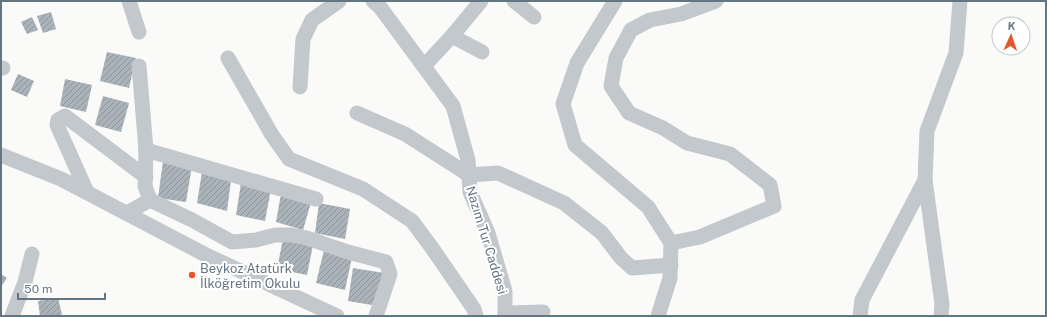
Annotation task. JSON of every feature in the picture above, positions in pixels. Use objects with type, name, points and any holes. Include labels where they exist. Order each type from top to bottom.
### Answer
[{"type":"street","points":[[129,1],[139,32]]},
{"type":"street","points":[[300,87],[303,39],[312,20],[339,1]]},
{"type":"street","name":"Nazım Tur Caddesi","points":[[373,1],[380,7],[453,106],[468,160],[470,192],[488,233],[505,290],[505,315]]},
{"type":"street","points":[[424,66],[452,36],[481,1]]},
{"type":"street","points":[[514,1],[534,17]]},
{"type":"street","points":[[615,1],[577,63],[562,104],[576,145],[648,207],[671,243],[670,278],[658,316]]},
{"type":"street","points":[[671,243],[700,237],[774,206],[770,185],[730,154],[687,143],[662,128],[629,113],[610,86],[616,58],[631,30],[650,20],[681,14],[716,1]]},
{"type":"street","points":[[941,316],[942,304],[925,180],[927,130],[956,53],[960,1]]},
{"type":"street","points":[[452,36],[482,52]]},
{"type":"street","points":[[228,58],[272,135],[289,160],[363,189],[412,221],[474,309],[476,316]]},
{"type":"street","points":[[139,66],[146,150],[145,186],[150,200],[192,220],[232,242],[256,240],[275,235],[291,235],[307,238],[348,252],[386,262],[390,274],[376,316]]},
{"type":"street","points":[[357,112],[405,134],[469,174],[498,173],[564,203],[602,233],[621,258],[632,268],[671,265]]},
{"type":"street","points":[[87,192],[57,126],[58,120],[65,116],[146,177]]},
{"type":"street","points":[[146,150],[316,199]]},
{"type":"street","points":[[1,155],[61,178],[204,254],[336,316]]},
{"type":"street","points":[[860,316],[862,300],[925,180]]},
{"type":"street","points":[[127,213],[150,200]]},
{"type":"street","points":[[12,316],[25,282],[32,254]]},
{"type":"street","points":[[505,315],[543,312]]},
{"type":"building","points":[[51,12],[56,29],[43,33],[37,16]]},
{"type":"building","points":[[32,17],[38,30],[27,34],[21,22]]},
{"type":"building","points":[[107,52],[136,58],[129,88],[100,81]]},
{"type":"building","points":[[18,74],[34,81],[27,97],[11,90]]},
{"type":"building","points":[[65,79],[92,85],[86,112],[60,106]]},
{"type":"building","points":[[103,96],[129,103],[121,132],[95,125]]},
{"type":"building","points":[[163,161],[192,166],[186,202],[158,198]]},
{"type":"building","points":[[202,172],[231,180],[227,211],[197,203]]},
{"type":"building","points":[[241,183],[271,189],[265,221],[236,215]]},
{"type":"building","points":[[281,194],[312,199],[303,230],[276,222]]},
{"type":"building","points":[[319,203],[350,209],[345,239],[315,233]]},
{"type":"building","points":[[283,239],[313,245],[307,275],[277,269]]},
{"type":"building","points":[[324,250],[352,257],[345,290],[316,283]]},
{"type":"building","points":[[353,268],[384,273],[378,306],[348,301]]},
{"type":"building","points":[[1,274],[7,278],[1,287]]},
{"type":"building","points":[[58,298],[62,315],[66,316],[40,316],[38,301]]},
{"type":"place","name":"Beykoz Atatürk İlköğretim Okulu","points":[[192,275]]}]
